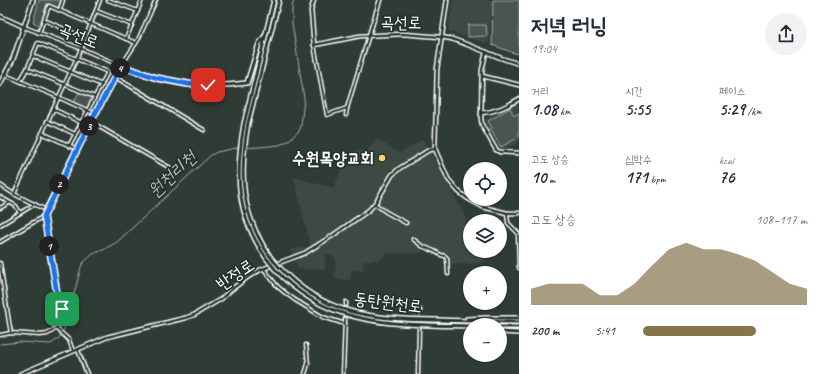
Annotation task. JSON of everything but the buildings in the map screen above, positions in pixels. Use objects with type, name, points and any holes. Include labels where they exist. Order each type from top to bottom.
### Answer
[{"type":"main road","points":[[0,84],[13,59],[33,0]]},
{"type":"main road","points":[[246,124],[252,88],[274,0]]},
{"type":"main road","points":[[246,124],[257,88],[279,0]]},
{"type":"main road","name":"곡선로","points":[[121,66],[157,78],[188,84],[227,85],[247,83],[259,44],[265,36]]},
{"type":"main road","name":"동탄원천로","points":[[246,124],[241,143],[239,169],[240,192],[244,212],[257,243],[267,260],[282,277],[310,299],[348,316],[395,323],[463,326]]},
{"type":"main road","name":"동탄원천로","points":[[246,124],[243,169],[244,192],[248,212],[261,243],[271,258],[294,282],[313,296],[334,306],[352,312],[394,319],[519,322]]},
{"type":"main road","points":[[455,321],[486,318],[519,318]]},
{"type":"main road","points":[[507,326],[519,327]]},
{"type":"main road","points":[[507,332],[519,333]]},
{"type":"street","points":[[63,0],[60,11],[136,44]]},
{"type":"street","points":[[14,194],[86,38],[100,0]]},
{"type":"street","points":[[108,0],[138,11]]},
{"type":"street","points":[[126,39],[142,0]]},
{"type":"street","points":[[0,335],[11,333],[40,335],[48,334],[57,328],[62,309],[58,299],[44,216],[95,114],[121,66],[136,44],[156,0]]},
{"type":"street","points":[[314,0],[311,10],[314,45],[327,115],[347,108]]},
{"type":"street","points":[[346,114],[380,0]]},
{"type":"street","points":[[447,0],[437,69],[435,150],[448,179],[458,191],[467,198],[483,207],[507,213],[519,213]]},
{"type":"street","name":"곡선로","points":[[39,32],[49,6],[60,11]]},
{"type":"street","points":[[96,11],[132,25]]},
{"type":"street","name":"곡선로","points":[[0,16],[121,66]]},
{"type":"street","points":[[44,20],[86,38]]},
{"type":"street","name":"곡선로","points":[[314,45],[369,35],[403,34],[441,37],[463,43],[519,64]]},
{"type":"street","points":[[20,82],[38,44],[108,72],[69,146]]},
{"type":"street","points":[[486,52],[482,70],[482,125],[496,150],[500,152],[519,153]]},
{"type":"street","points":[[33,56],[102,85]]},
{"type":"street","points":[[27,69],[95,97]]},
{"type":"street","points":[[5,75],[95,114]]},
{"type":"street","points":[[482,76],[519,85]]},
{"type":"street","points":[[115,77],[204,130]]},
{"type":"street","points":[[481,113],[496,111],[519,99]]},
{"type":"street","points":[[53,109],[82,123]]},
{"type":"street","points":[[47,121],[76,134]]},
{"type":"street","points":[[91,122],[172,169]]},
{"type":"street","points":[[42,133],[77,149]]},
{"type":"street","name":"반정로","points":[[20,374],[107,337],[194,315],[221,299],[248,278],[264,269],[305,253],[357,219],[369,210],[392,176],[400,168],[429,150],[435,150]]},
{"type":"street","points":[[0,185],[14,194],[46,210]]},
{"type":"street","points":[[0,197],[16,206],[20,213]]},
{"type":"street","points":[[0,208],[10,203]]},
{"type":"street","points":[[0,225],[35,204]]},
{"type":"street","points":[[374,204],[406,223]]},
{"type":"street","points":[[507,213],[508,223],[518,232],[519,268]]},
{"type":"street","points":[[0,242],[44,216]]},
{"type":"street","points":[[412,239],[422,246],[445,256],[447,258],[448,274]]},
{"type":"street","points":[[0,263],[11,333]]},
{"type":"street","points":[[264,269],[277,286],[295,300],[323,317],[346,324]]},
{"type":"street","points":[[344,374],[345,319]]},
{"type":"street","points":[[57,328],[67,338],[73,351]]},
{"type":"street","points":[[418,374],[419,328]]},
{"type":"street","points":[[305,374],[308,364],[306,345]]},
{"type":"street","points":[[78,350],[87,374]]},
{"type":"shaded area","points":[[39,0],[61,0],[58,8],[47,3],[40,26],[33,22]]},
{"type":"shaded area","points":[[453,0],[493,0],[489,42],[485,43],[450,32],[448,29]]},
{"type":"shaded area","points":[[493,0],[519,0],[519,54],[492,45]]},
{"type":"shaded area","points":[[468,25],[486,25],[487,36],[468,37]]},
{"type":"shaded area","points":[[79,92],[93,99],[88,109],[73,103]]},
{"type":"shaded area","points":[[519,100],[519,142],[500,150],[484,120]]},
{"type":"shaded area","points":[[510,108],[514,116],[518,113],[519,114],[519,137],[501,147],[490,129],[492,128],[488,121]]},
{"type":"shaded area","points":[[376,139],[400,153],[423,139],[464,214],[463,214],[463,258],[489,258],[483,262],[471,264],[447,264],[445,256],[423,249],[422,253],[386,254],[378,261],[364,261],[363,270],[352,270],[350,280],[335,279],[336,258],[325,253],[325,269],[298,269],[290,250],[310,246],[294,177],[334,187],[347,154],[356,150],[367,151]]},
{"type":"waterway","name":"원천리천","points":[[0,344],[20,342],[50,344],[59,338],[64,330],[83,263],[93,254],[117,242],[211,155],[217,152],[236,148],[279,145],[288,141],[299,131],[301,126],[304,98],[292,23],[292,7],[294,0]]},
{"type":"tunnel","points":[[345,319],[346,305]]},
{"type":"tunnel","points":[[419,328],[420,313]]},
{"type":"place","name":"수원목양교회","points":[[382,158]]},
{"type":"route","points":[[62,309],[58,299],[44,216],[95,114],[121,66],[157,78],[188,84],[208,85]]}]
